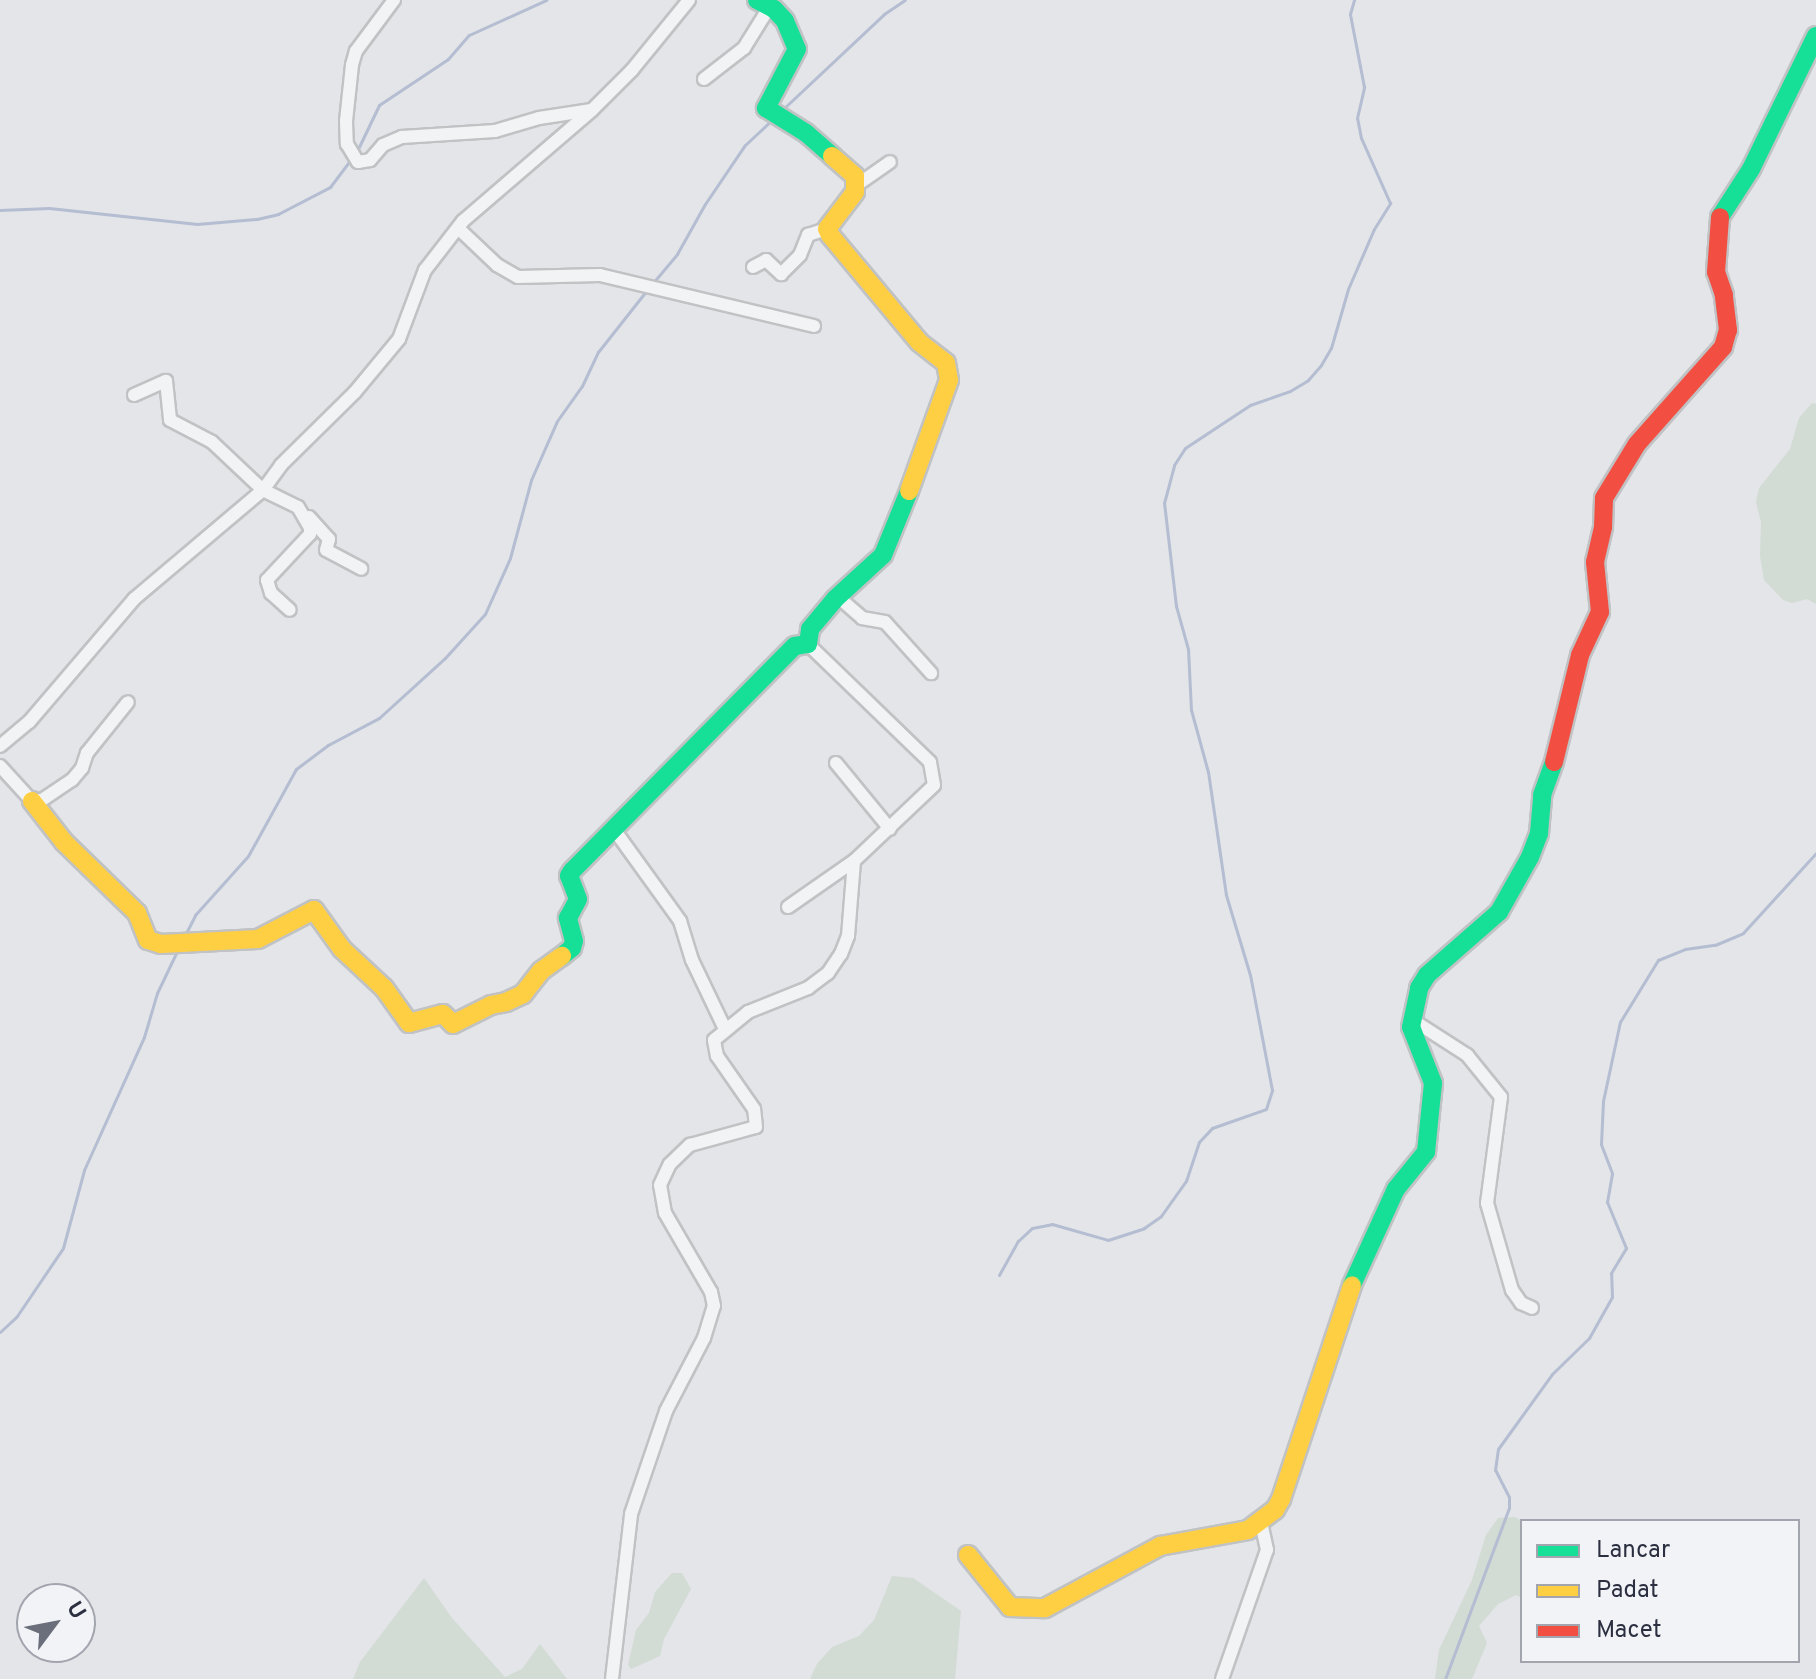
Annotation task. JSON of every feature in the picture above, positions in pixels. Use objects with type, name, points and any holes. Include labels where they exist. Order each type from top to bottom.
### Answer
[{"type":"street","points":[[394,0],[356,51],[352,65],[346,121],[347,144],[358,162],[370,160],[383,145],[402,137],[495,131],[539,118],[592,110]]},
{"type":"street","points":[[2,740],[29,722],[134,599],[263,490],[281,465],[384,359],[399,339],[425,270],[458,228],[479,204],[592,110],[632,70],[689,0]]},
{"type":"street","points":[[704,79],[744,48],[763,3],[785,21],[797,49],[792,64],[766,108],[806,133],[850,169],[857,185]]},
{"type":"street","points":[[968,1555],[1010,1607],[1045,1608],[1160,1546],[1224,1537],[1261,1522],[1275,1510],[1287,1486],[1296,1444],[1312,1406],[1346,1295],[1373,1245],[1396,1189],[1426,1152],[1433,1083],[1413,1035],[1411,1019],[1419,988],[1427,975],[1491,921],[1530,857],[1539,833],[1542,795],[1563,735],[1580,655],[1600,612],[1595,562],[1603,527],[1604,498],[1637,444],[1723,347],[1728,330],[1724,295],[1716,272],[1720,249],[1718,220],[1751,169],[1816,36]]},
{"type":"street","points":[[753,267],[766,260],[781,274],[800,255],[808,235],[827,229],[857,185],[890,162]]},
{"type":"street","points":[[458,228],[497,265],[518,277],[600,275],[814,326]]},
{"type":"street","points":[[808,644],[810,629],[837,596],[890,544],[950,370],[942,358],[919,342],[876,294],[827,229]]},
{"type":"street","points":[[134,395],[166,381],[170,420],[212,442],[263,490],[298,507],[329,539],[326,550],[361,569]]},
{"type":"street","points":[[290,610],[271,593],[267,580],[310,534],[298,507]]},
{"type":"street","points":[[837,596],[862,618],[885,622],[931,673]]},
{"type":"street","points":[[0,766],[64,842],[137,913],[148,940],[161,944],[258,939],[314,910],[342,949],[384,988],[409,1023],[441,1014],[453,1024],[491,1005],[523,994],[534,984],[541,971],[574,944],[568,918],[578,899],[569,876],[795,646],[808,644]]},
{"type":"street","points":[[788,907],[854,861],[926,796],[934,785],[934,771],[907,738],[808,644]]},
{"type":"street","points":[[32,801],[42,800],[72,780],[82,768],[87,753],[128,702]]},
{"type":"street","points":[[836,763],[890,829]]},
{"type":"street","points":[[613,828],[680,921],[692,960],[725,1029]]},
{"type":"street","points":[[612,1679],[631,1514],[666,1411],[708,1329],[714,1306],[711,1292],[665,1213],[660,1185],[670,1164],[690,1145],[756,1127],[754,1109],[713,1047],[714,1040],[725,1029],[766,1003],[808,988],[836,962],[848,936],[854,861]]},
{"type":"street","points":[[1411,1019],[1467,1055],[1501,1097],[1487,1203],[1512,1290],[1521,1303],[1532,1308]]},
{"type":"street","points":[[1222,1679],[1267,1550],[1261,1522]]},
{"type":"shaded area","points":[[1812,403],[1816,404],[1816,604],[1807,599],[1792,603],[1783,600],[1764,580],[1760,556],[1761,522],[1756,502],[1759,488],[1790,449],[1799,418]]},
{"type":"shaded area","points":[[1515,1517],[1520,1520],[1520,1597],[1516,1595],[1498,1604],[1479,1626],[1487,1643],[1472,1679],[1435,1679],[1439,1650],[1472,1580],[1486,1535],[1498,1518]]},
{"type":"shaded area","points":[[672,1573],[682,1573],[691,1589],[664,1639],[660,1656],[631,1669],[628,1665],[636,1630],[649,1613],[655,1592]]},
{"type":"shaded area","points":[[892,1576],[913,1578],[961,1611],[955,1679],[810,1679],[817,1664],[832,1647],[859,1636],[874,1620]]},
{"type":"shaded area","points":[[424,1578],[452,1618],[505,1677],[522,1669],[540,1644],[567,1679],[353,1679],[360,1662]]},
{"type":"waterway","points":[[357,151],[379,105],[448,59],[469,35],[546,0]]},
{"type":"waterway","points":[[783,109],[884,14],[905,0]]},
{"type":"waterway","points":[[999,1275],[1018,1241],[1032,1228],[1052,1224],[1108,1240],[1144,1228],[1161,1216],[1186,1181],[1199,1142],[1212,1128],[1266,1109],[1272,1090],[1250,975],[1226,895],[1208,772],[1191,710],[1188,649],[1176,606],[1164,503],[1174,465],[1185,448],[1250,405],[1290,391],[1308,380],[1321,365],[1331,348],[1348,289],[1374,229],[1390,203],[1361,138],[1357,118],[1364,87],[1350,14],[1354,0]]},
{"type":"waterway","points":[[652,284],[677,254],[705,204],[745,145],[772,120]]},
{"type":"waterway","points":[[0,210],[49,208],[197,224],[257,219],[278,214],[330,187],[350,160]]},
{"type":"waterway","points":[[184,937],[195,915],[248,856],[296,769],[328,745],[379,718],[445,658],[485,614],[510,558],[531,480],[557,421],[582,386],[598,352],[647,290]]},
{"type":"waterway","points":[[1445,1679],[1509,1508],[1509,1497],[1495,1470],[1498,1449],[1552,1374],[1589,1338],[1612,1297],[1611,1273],[1626,1248],[1607,1202],[1612,1173],[1601,1144],[1603,1101],[1620,1022],[1658,960],[1685,949],[1715,945],[1743,933],[1816,853]]},
{"type":"waterway","points":[[0,1332],[17,1316],[63,1248],[84,1170],[144,1037],[157,993],[177,951]]},
{"type":"traffic: fast","points":[[757,0],[774,9],[785,21],[797,49],[766,108],[806,133],[832,156]]},
{"type":"traffic: fast","points":[[1720,217],[1751,169],[1816,36]]},
{"type":"traffic: fast","points":[[562,956],[572,948],[574,941],[568,918],[578,899],[569,876],[572,871],[795,646],[808,644],[810,629],[835,599],[883,555],[909,491]]},
{"type":"traffic: fast","points":[[1352,1285],[1396,1189],[1426,1152],[1433,1083],[1411,1027],[1419,988],[1427,975],[1499,912],[1530,857],[1539,833],[1542,795],[1554,762]]},
{"type":"traffic: slow","points":[[832,156],[855,176],[855,192],[827,229],[830,235],[919,342],[946,363],[949,380],[909,491]]},
{"type":"traffic: slow","points":[[32,801],[64,842],[137,913],[148,940],[161,944],[258,939],[314,910],[342,949],[384,988],[409,1023],[443,1014],[453,1024],[491,1005],[506,1002],[523,994],[541,971],[562,956]]},
{"type":"traffic: slow","points":[[968,1555],[1010,1607],[1045,1608],[1160,1546],[1248,1530],[1275,1510],[1281,1499],[1352,1285]]},
{"type":"traffic: jam","points":[[1554,762],[1580,655],[1600,612],[1595,562],[1603,527],[1604,498],[1637,444],[1723,347],[1728,330],[1724,295],[1716,272],[1720,217]]}]
